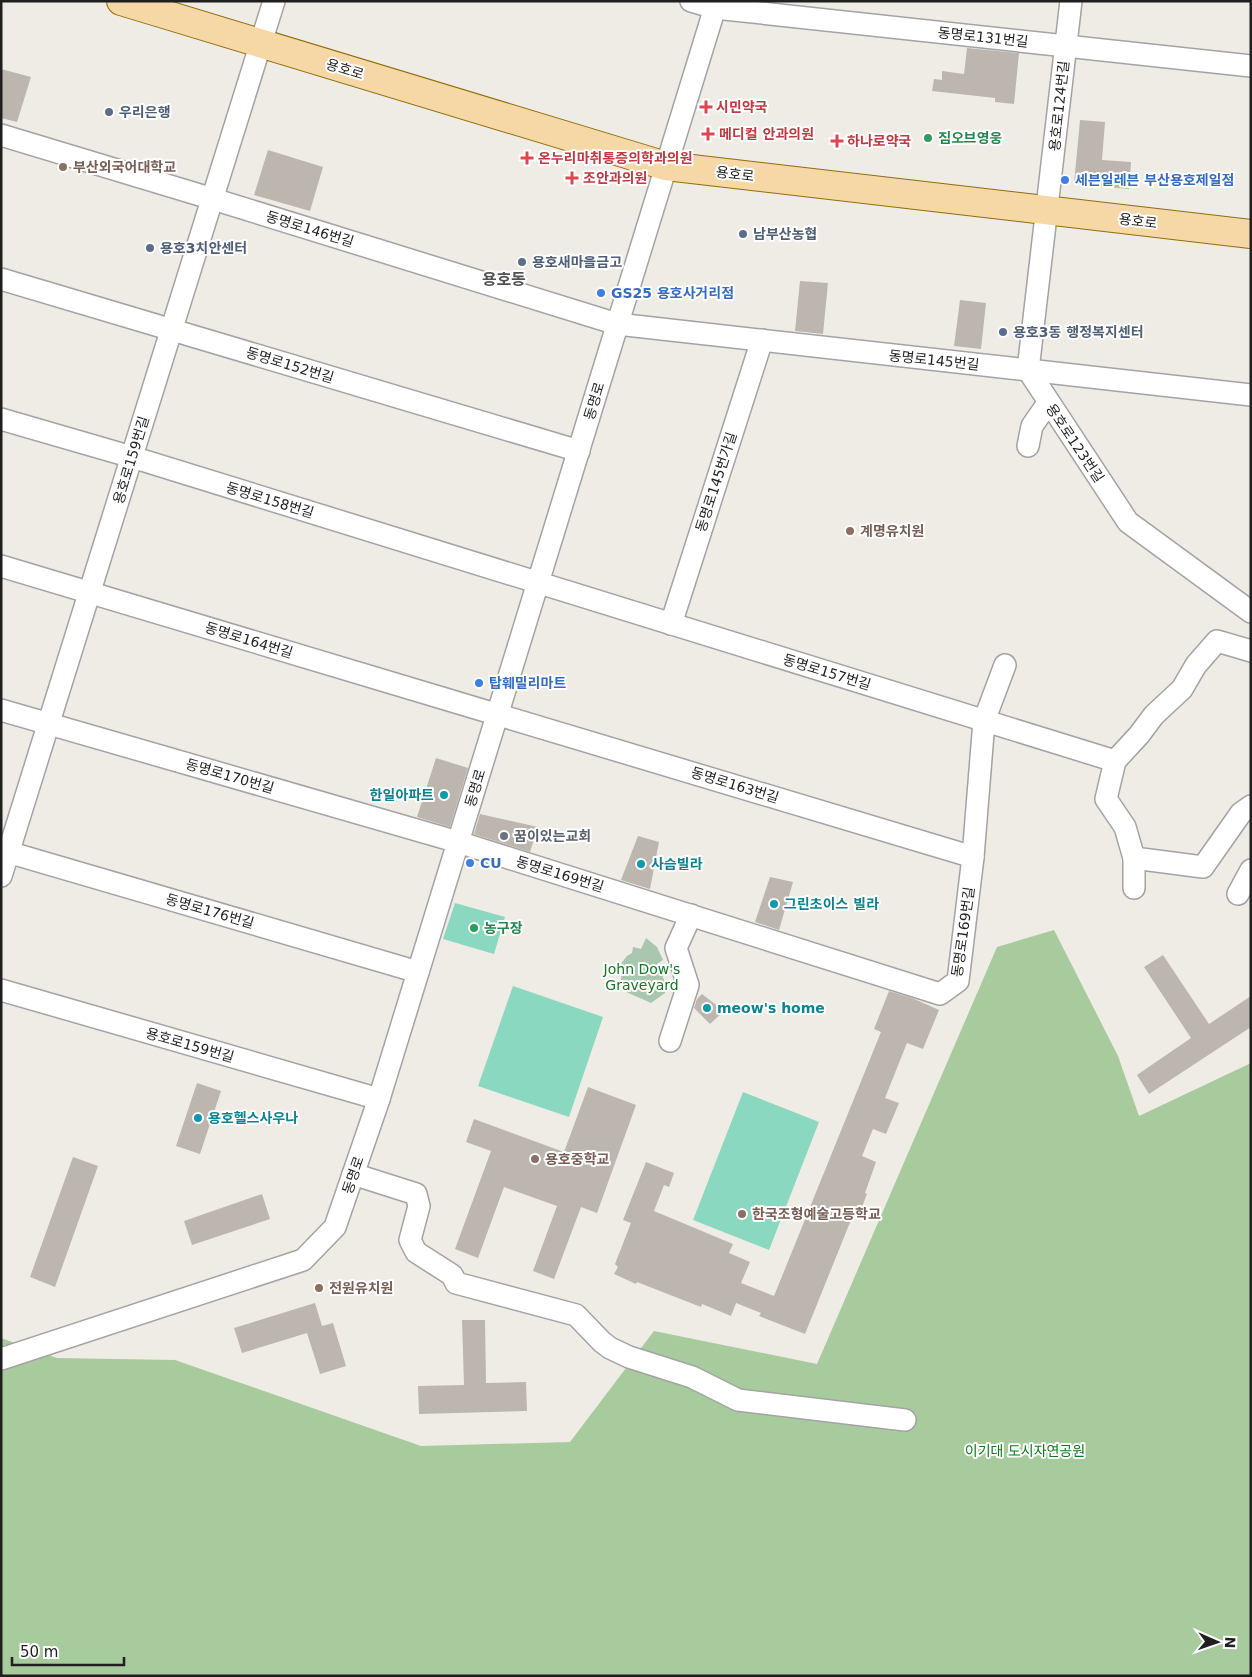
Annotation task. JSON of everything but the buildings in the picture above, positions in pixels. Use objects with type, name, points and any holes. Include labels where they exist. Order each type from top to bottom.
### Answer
[{"type":"main road","name":"용호로","points":[[121,1],[666,166],[1251,234]]},
{"type":"street","name":"용호로159번길","points":[[1,876],[5,851],[49,724],[274,1]]},
{"type":"street","name":"동명로131번길","points":[[691,1],[1251,66]]},
{"type":"street","name":"용호로124번길","points":[[1048,210],[1071,1]]},
{"type":"street","name":"동명로","points":[[1,1359],[303,1260],[335,1228],[379,1099],[716,5]]},
{"type":"street","name":"동명로146번길","points":[[1,135],[618,324]]},
{"type":"street","points":[[1028,370],[1048,210]]},
{"type":"street","name":"동명로152번길","points":[[1,279],[579,451]]},
{"type":"street","name":"동명로145번길","points":[[618,324],[1251,396]]},
{"type":"street","name":"동명로145번가길","points":[[671,624],[762,340]]},
{"type":"street","name":"용호로123번길","points":[[1028,370],[1128,522],[1251,612]]},
{"type":"street","points":[[1028,446],[1032,426],[1048,403]]},
{"type":"street","name":"동명로158번길","points":[[1,419],[132,457],[538,583]]},
{"type":"street","name":"동명로164번길","points":[[1,566],[497,714]]},
{"type":"street","name":"동명로157번길","points":[[538,583],[1115,762]]},
{"type":"street","points":[[1134,888],[1134,858],[1125,827],[1106,799],[1115,762],[1154,715],[1182,689],[1196,665],[1217,641],[1251,651]]},
{"type":"street","name":"동명로169번길","points":[[458,842],[940,994],[958,981],[973,857],[984,721],[1005,665]]},
{"type":"street","name":"동명로170번길","points":[[1,710],[458,842]]},
{"type":"street","name":"동명로163번길","points":[[497,714],[973,857]]},
{"type":"street","points":[[1134,858],[1203,867],[1241,813],[1251,806]]},
{"type":"street","name":"동명로176번길","points":[[5,851],[418,972]]},
{"type":"street","points":[[1238,894],[1251,870]]},
{"type":"street","points":[[670,1041],[688,985],[676,948],[691,915]]},
{"type":"street","name":"용호로159번길","points":[[1,990],[379,1099]]},
{"type":"street","points":[[353,1174],[416,1194],[420,1206],[410,1240],[416,1252],[452,1275],[456,1283],[576,1315],[610,1348],[629,1357],[692,1377],[738,1400],[905,1420]]},
{"type":"green space","name":"농구장","points":[[455,903],[505,917],[494,954],[443,939]]},
{"type":"green space","name":"이기대 도시자연공원","points":[[1054,930],[1118,1056],[1139,1116],[1251,1063],[1251,1676],[1,1676],[1,1338],[57,1358],[175,1360],[421,1446],[570,1442],[654,1331],[817,1364],[997,947]]},
{"type":"green space","name":"John Dow's Graveyard","points":[[646,938],[657,947],[663,960],[657,964],[665,982],[665,993],[651,1003],[615,987],[621,980],[622,967],[620,965],[632,953],[633,947],[641,949]]},
{"type":"green space","points":[[513,986],[603,1017],[569,1117],[478,1086]]},
{"type":"green space","points":[[743,1092],[819,1122],[769,1250],[693,1220]]},
{"type":"place","name":"시민약국","points":[[706,107]]},
{"type":"place","name":"우리은행","points":[[109,112]]},
{"type":"place","name":"메디컬 안과의원","points":[[708,134]]},
{"type":"place","name":"짐오브영웅","points":[[928,138]]},
{"type":"place","name":"하나로약국","points":[[837,141]]},
{"type":"place","name":"온누리마취통증의학과의원","points":[[527,158]]},
{"type":"place","name":"부산외국어대학교","points":[[63,167]]},
{"type":"place","name":"조안과의원","points":[[572,178]]},
{"type":"place","name":"세븐일레븐 부산용호제일점","points":[[1065,180]]},
{"type":"place","name":"남부산농협","points":[[743,234]]},
{"type":"place","name":"용호3치안센터","points":[[150,248]]},
{"type":"place","name":"용호새마을금고","points":[[522,262]]},
{"type":"place","name":"GS25 용호사거리점","points":[[601,293]]},
{"type":"place","name":"용호3동 행정복지센터","points":[[1003,332]]},
{"type":"place","name":"계명유치원","points":[[850,531]]},
{"type":"place","name":"탑훼밀리마트","points":[[479,683]]},
{"type":"place","name":"한일아파트","points":[[444,795]]},
{"type":"place","name":"꿈이있는교회","points":[[504,836]]},
{"type":"place","name":"CU","points":[[470,863]]},
{"type":"place","name":"사슴빌라","points":[[641,864]]},
{"type":"place","name":"그린초이스 빌라","points":[[774,904]]},
{"type":"place","name":"농구장","points":[[474,928]]},
{"type":"place","name":"meow's home","points":[[707,1008]]},
{"type":"place","name":"용호헬스사우나","points":[[198,1118]]},
{"type":"place","name":"용호중학교","points":[[535,1159]]},
{"type":"place","name":"한국조형예술고등학교","points":[[742,1214]]},
{"type":"place","name":"전원유치원","points":[[319,1288]]},
{"type":"district","name":"용호동","points":[[504,279]]}]
